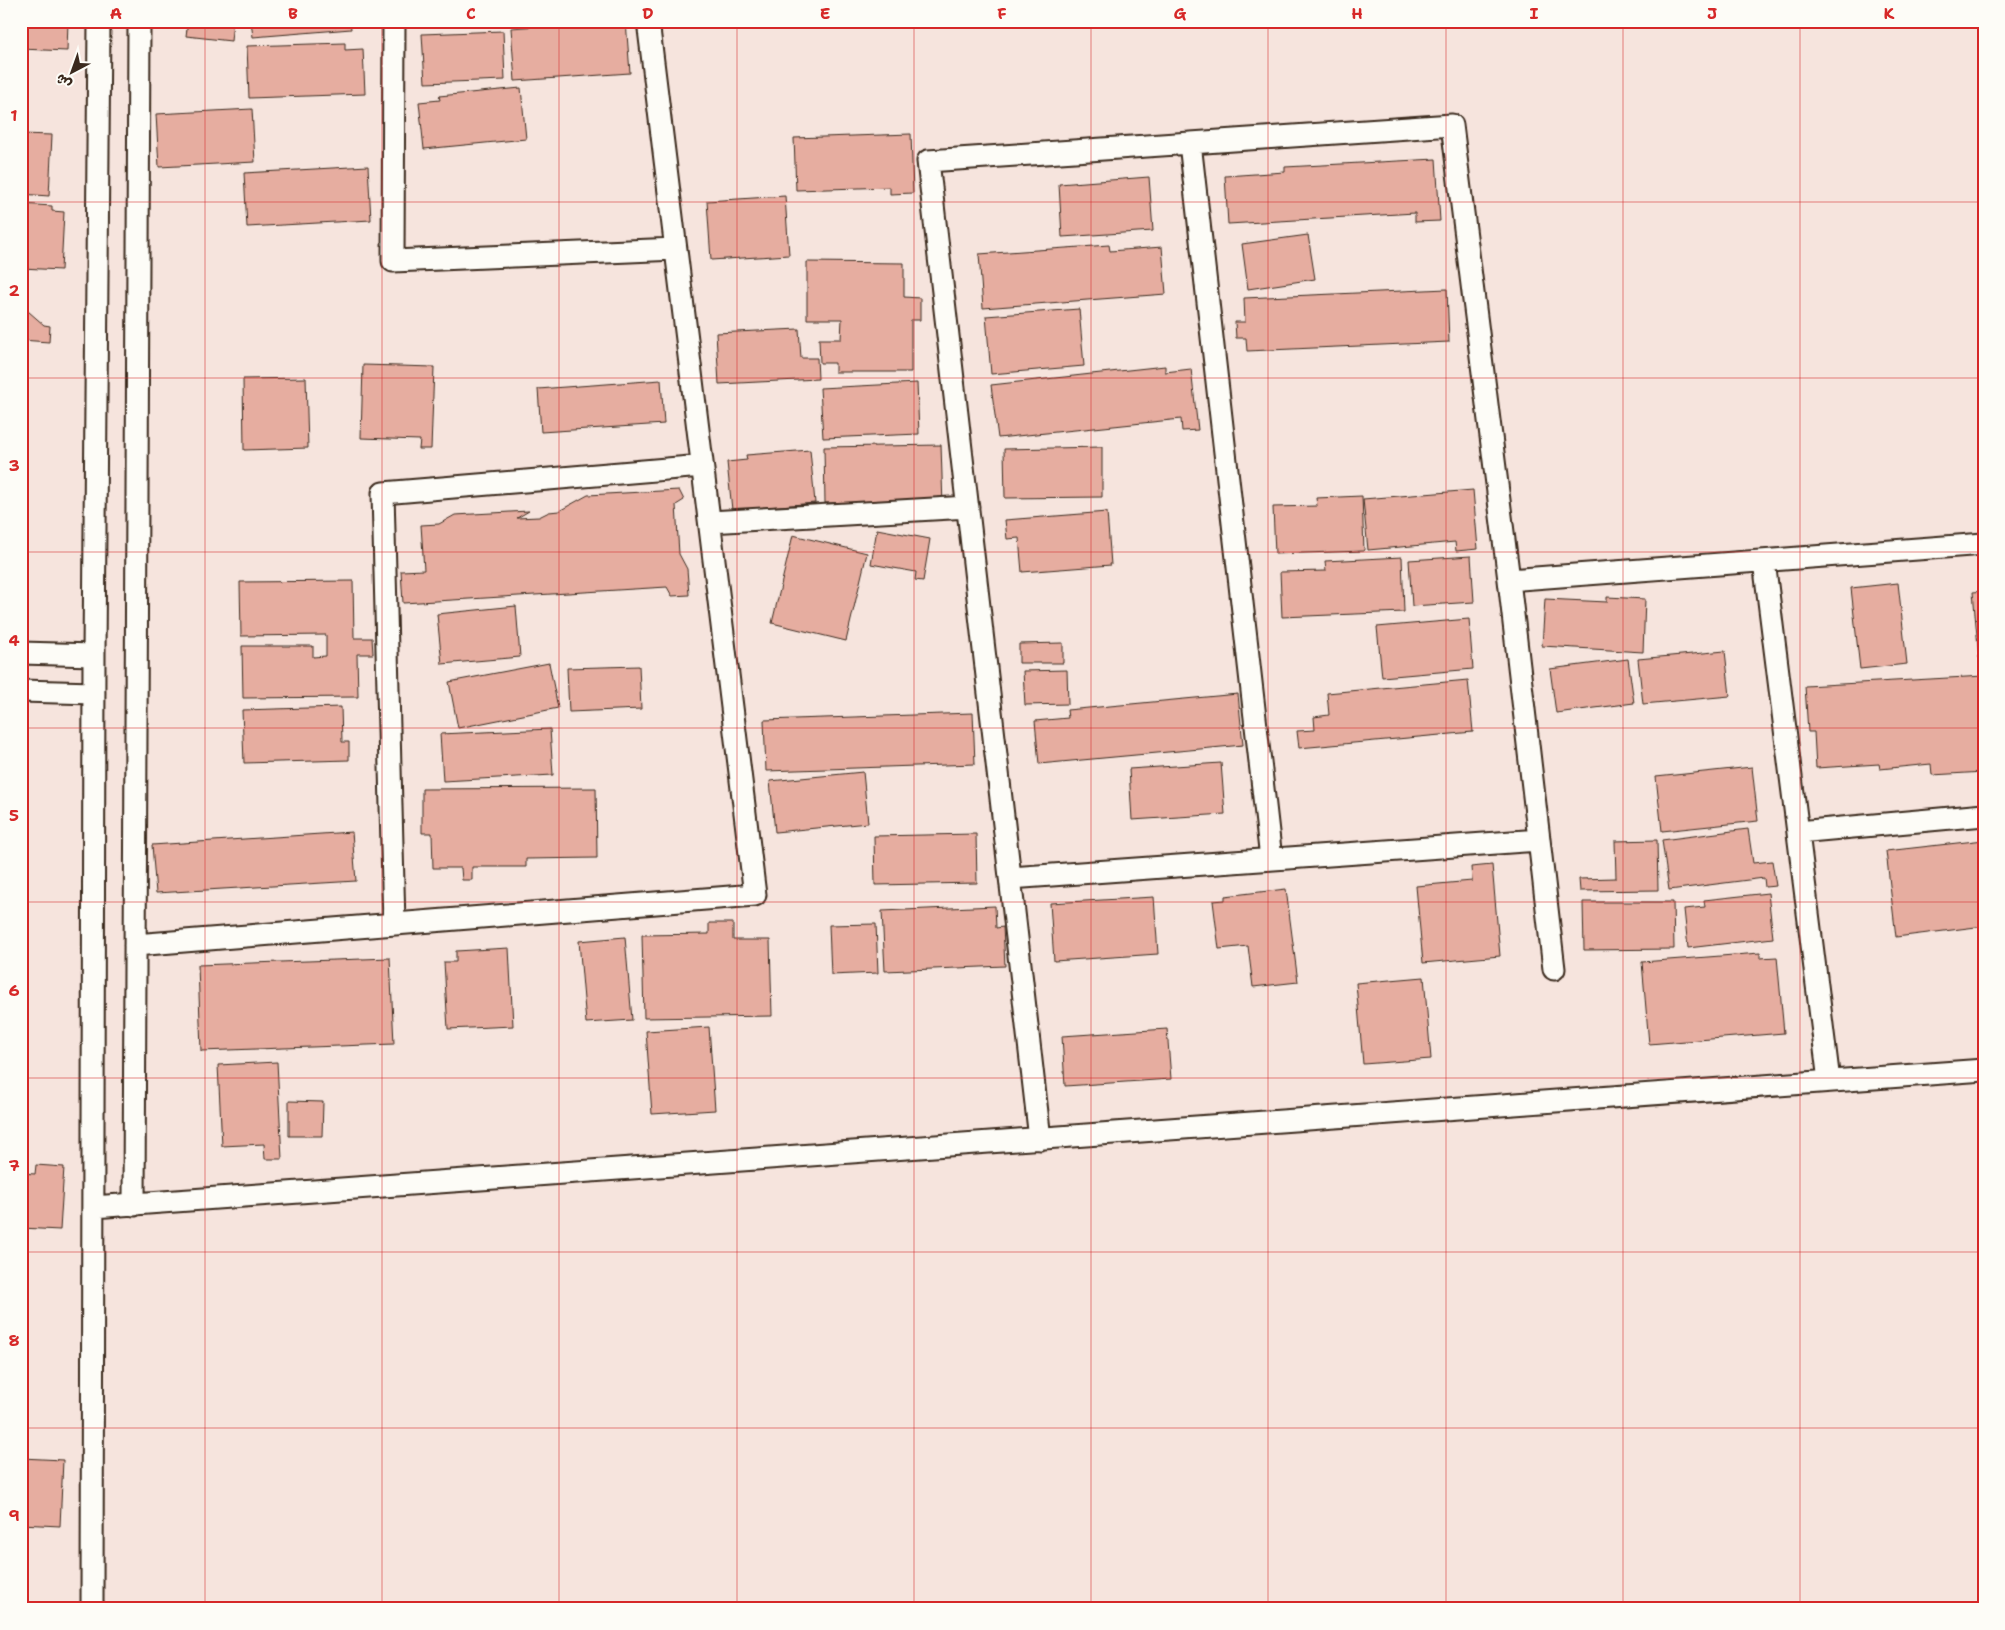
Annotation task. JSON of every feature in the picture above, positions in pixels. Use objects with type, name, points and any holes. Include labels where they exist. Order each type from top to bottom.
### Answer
[{"type":"street","points":[[92,1609],[94,655],[99,21]]},
{"type":"street","points":[[134,1205],[140,21]]},
{"type":"street","points":[[394,21],[393,260],[676,249]]},
{"type":"street","points":[[135,945],[755,895],[648,21]]},
{"type":"street","points":[[1040,1139],[928,161],[1452,125],[1509,580],[1554,970]]},
{"type":"street","points":[[1190,143],[1271,859]]},
{"type":"street","points":[[394,924],[383,493],[702,466]]},
{"type":"street","points":[[710,522],[968,507]]},
{"type":"street","points":[[1509,580],[1984,544]]},
{"type":"street","points":[[1764,561],[1829,1081]]},
{"type":"street","points":[[21,653],[94,655]]},
{"type":"street","points":[[21,691],[94,693]]},
{"type":"street","points":[[1798,832],[1984,814]]},
{"type":"street","points":[[1010,878],[1539,840]]},
{"type":"street","points":[[93,1207],[1984,1070]]},
{"type":"building","points":[[21,21],[68,21],[67,51],[21,49]]},
{"type":"building","points":[[188,21],[233,21],[231,41],[186,36]]},
{"type":"building","points":[[251,21],[350,21],[351,29],[253,37]]},
{"type":"building","points":[[626,21],[630,73],[515,81],[511,28]]},
{"type":"building","points":[[503,31],[505,80],[425,83],[422,34]]},
{"type":"building","points":[[345,43],[345,50],[363,49],[365,94],[249,98],[247,46]]},
{"type":"building","points":[[521,88],[526,139],[424,149],[419,102],[440,100],[439,96]]},
{"type":"building","points":[[252,109],[255,162],[159,167],[156,114]]},
{"type":"building","points":[[21,134],[52,135],[49,196],[21,194]]},
{"type":"building","points":[[911,134],[913,193],[890,194],[890,187],[796,190],[794,138]]},
{"type":"building","points":[[1436,159],[1440,221],[1415,222],[1415,213],[1228,224],[1225,176],[1285,172],[1285,167]]},
{"type":"building","points":[[368,166],[371,220],[247,227],[244,173]]},
{"type":"building","points":[[1149,177],[1153,231],[1062,237],[1059,184]]},
{"type":"building","points":[[785,196],[789,255],[711,260],[707,201]]},
{"type":"building","points":[[21,204],[52,206],[52,211],[64,212],[61,270],[21,268]]},
{"type":"building","points":[[1308,235],[1315,279],[1248,289],[1242,244]]},
{"type":"building","points":[[1109,245],[1110,251],[1162,247],[1166,294],[983,308],[979,254]]},
{"type":"building","points":[[807,262],[904,263],[904,297],[920,298],[920,320],[911,320],[911,372],[835,372],[835,363],[820,363],[819,339],[841,339],[842,319],[807,319]]},
{"type":"building","points":[[1447,289],[1449,342],[1247,351],[1246,338],[1236,338],[1235,322],[1245,322],[1244,298]]},
{"type":"building","points":[[21,305],[44,325],[50,326],[49,342],[21,340]]},
{"type":"building","points":[[1079,309],[1084,366],[991,374],[986,316]]},
{"type":"building","points":[[799,329],[801,358],[817,358],[818,379],[719,384],[716,333]]},
{"type":"building","points":[[363,365],[434,367],[431,449],[419,449],[420,440],[361,438]]},
{"type":"building","points":[[1165,366],[1165,372],[1191,369],[1198,430],[1182,431],[1181,419],[998,438],[991,385]]},
{"type":"building","points":[[306,378],[308,448],[244,450],[243,379]]},
{"type":"building","points":[[661,380],[664,424],[541,432],[538,389]]},
{"type":"building","points":[[917,383],[919,434],[823,438],[820,388]]},
{"type":"building","points":[[941,445],[943,507],[919,501],[825,503],[824,447]]},
{"type":"building","points":[[1102,447],[1102,497],[1005,498],[1004,449]]},
{"type":"building","points":[[810,450],[815,503],[732,510],[727,462],[747,460],[746,455]]},
{"type":"building","points":[[679,490],[684,500],[676,505],[679,554],[687,569],[689,595],[672,596],[667,587],[403,603],[401,571],[424,570],[421,525],[439,524],[455,515],[529,511],[517,518],[539,517],[549,512],[559,511],[588,495]]},
{"type":"building","points":[[1473,490],[1478,549],[1456,551],[1455,542],[1368,550],[1363,499]]},
{"type":"building","points":[[1362,496],[1364,551],[1275,554],[1273,507],[1317,506],[1316,498]]},
{"type":"building","points":[[1107,512],[1111,565],[1022,572],[1019,538],[1007,539],[1005,520]]},
{"type":"building","points":[[877,529],[930,539],[923,581],[915,580],[916,572],[871,564]]},
{"type":"building","points":[[793,535],[867,553],[846,641],[772,623]]},
{"type":"building","points":[[1471,556],[1474,602],[1412,606],[1409,560]]},
{"type":"building","points":[[1402,557],[1404,612],[1282,617],[1280,572],[1326,571],[1325,561]]},
{"type":"building","points":[[353,581],[354,638],[372,638],[373,654],[357,654],[358,697],[243,698],[242,646],[313,646],[313,657],[326,656],[326,635],[241,636],[240,582]]},
{"type":"building","points":[[1898,583],[1907,664],[1860,669],[1851,588]]},
{"type":"building","points":[[1984,591],[1984,658],[1979,658],[1973,592]]},
{"type":"building","points":[[1607,597],[1645,599],[1643,652],[1542,646],[1545,599],[1607,602]]},
{"type":"building","points":[[516,606],[520,657],[442,664],[437,614]]},
{"type":"building","points":[[1469,619],[1473,669],[1382,677],[1377,627]]},
{"type":"building","points":[[1063,643],[1063,663],[1019,663],[1019,644]]},
{"type":"building","points":[[1725,651],[1730,696],[1643,704],[1638,659]]},
{"type":"building","points":[[1628,659],[1634,703],[1556,713],[1550,669]]},
{"type":"building","points":[[549,663],[558,708],[458,728],[449,682]]},
{"type":"building","points":[[639,666],[641,709],[569,712],[567,668]]},
{"type":"building","points":[[1067,670],[1068,704],[1025,705],[1023,671]]},
{"type":"building","points":[[1984,676],[1984,772],[1932,775],[1931,764],[1880,769],[1879,764],[1816,768],[1814,732],[1808,732],[1805,686]]},
{"type":"building","points":[[1468,680],[1473,732],[1299,748],[1297,731],[1315,730],[1314,717],[1329,715],[1327,693]]},
{"type":"building","points":[[1238,694],[1243,745],[1039,764],[1035,721],[1068,718],[1067,710]]},
{"type":"building","points":[[341,707],[342,742],[349,742],[349,760],[244,763],[242,710]]},
{"type":"building","points":[[973,713],[975,764],[766,771],[764,720]]},
{"type":"building","points":[[550,729],[553,775],[443,781],[440,734]]},
{"type":"building","points":[[1221,763],[1225,814],[1132,820],[1129,769]]},
{"type":"building","points":[[1752,767],[1758,821],[1662,831],[1656,777]]},
{"type":"building","points":[[863,772],[868,823],[775,832],[770,781]]},
{"type":"building","points":[[596,788],[597,858],[526,859],[526,867],[472,867],[472,880],[462,880],[461,868],[433,868],[432,833],[422,833],[422,789]]},
{"type":"building","points":[[1748,829],[1753,863],[1772,861],[1776,886],[1765,887],[1764,878],[1669,890],[1662,840]]},
{"type":"building","points":[[352,832],[356,881],[156,893],[152,845]]},
{"type":"building","points":[[976,834],[977,883],[875,885],[874,836]]},
{"type":"building","points":[[1657,840],[1658,890],[1580,891],[1579,879],[1616,878],[1615,841]]},
{"type":"building","points":[[1984,840],[1984,926],[1896,937],[1886,851]]},
{"type":"building","points":[[1492,865],[1500,956],[1423,963],[1416,886],[1472,881],[1471,867]]},
{"type":"building","points":[[1286,889],[1298,982],[1253,987],[1248,946],[1219,949],[1213,901],[1225,900],[1225,896]]},
{"type":"building","points":[[1768,893],[1773,938],[1688,948],[1684,909],[1705,907],[1704,900]]},
{"type":"building","points":[[1154,897],[1158,954],[1054,961],[1050,903]]},
{"type":"building","points":[[1583,902],[1673,902],[1674,949],[1584,950]]},
{"type":"building","points":[[995,906],[996,928],[1003,927],[1005,966],[885,971],[882,911]]},
{"type":"building","points":[[709,923],[733,923],[733,940],[770,940],[772,1016],[644,1018],[642,935],[709,934]]},
{"type":"building","points":[[876,924],[878,973],[831,975],[829,925]]},
{"type":"building","points":[[625,937],[632,1020],[586,1023],[579,941]]},
{"type":"building","points":[[509,948],[513,1026],[448,1029],[444,962],[456,962],[456,951]]},
{"type":"building","points":[[1760,953],[1760,958],[1777,957],[1784,1033],[1649,1044],[1642,962]]},
{"type":"building","points":[[390,958],[394,1044],[201,1051],[198,965]]},
{"type":"building","points":[[1424,977],[1431,1059],[1363,1064],[1356,983]]},
{"type":"building","points":[[709,1027],[715,1110],[652,1114],[646,1031]]},
{"type":"building","points":[[1167,1029],[1171,1079],[1065,1086],[1062,1036]]},
{"type":"building","points":[[277,1062],[282,1159],[265,1159],[264,1144],[222,1146],[218,1065]]},
{"type":"building","points":[[289,1101],[323,1102],[322,1136],[289,1136]]},
{"type":"building","points":[[36,1165],[64,1167],[60,1230],[21,1228],[21,1173],[35,1174]]},
{"type":"building","points":[[21,1458],[63,1460],[60,1526],[21,1524]]}]
